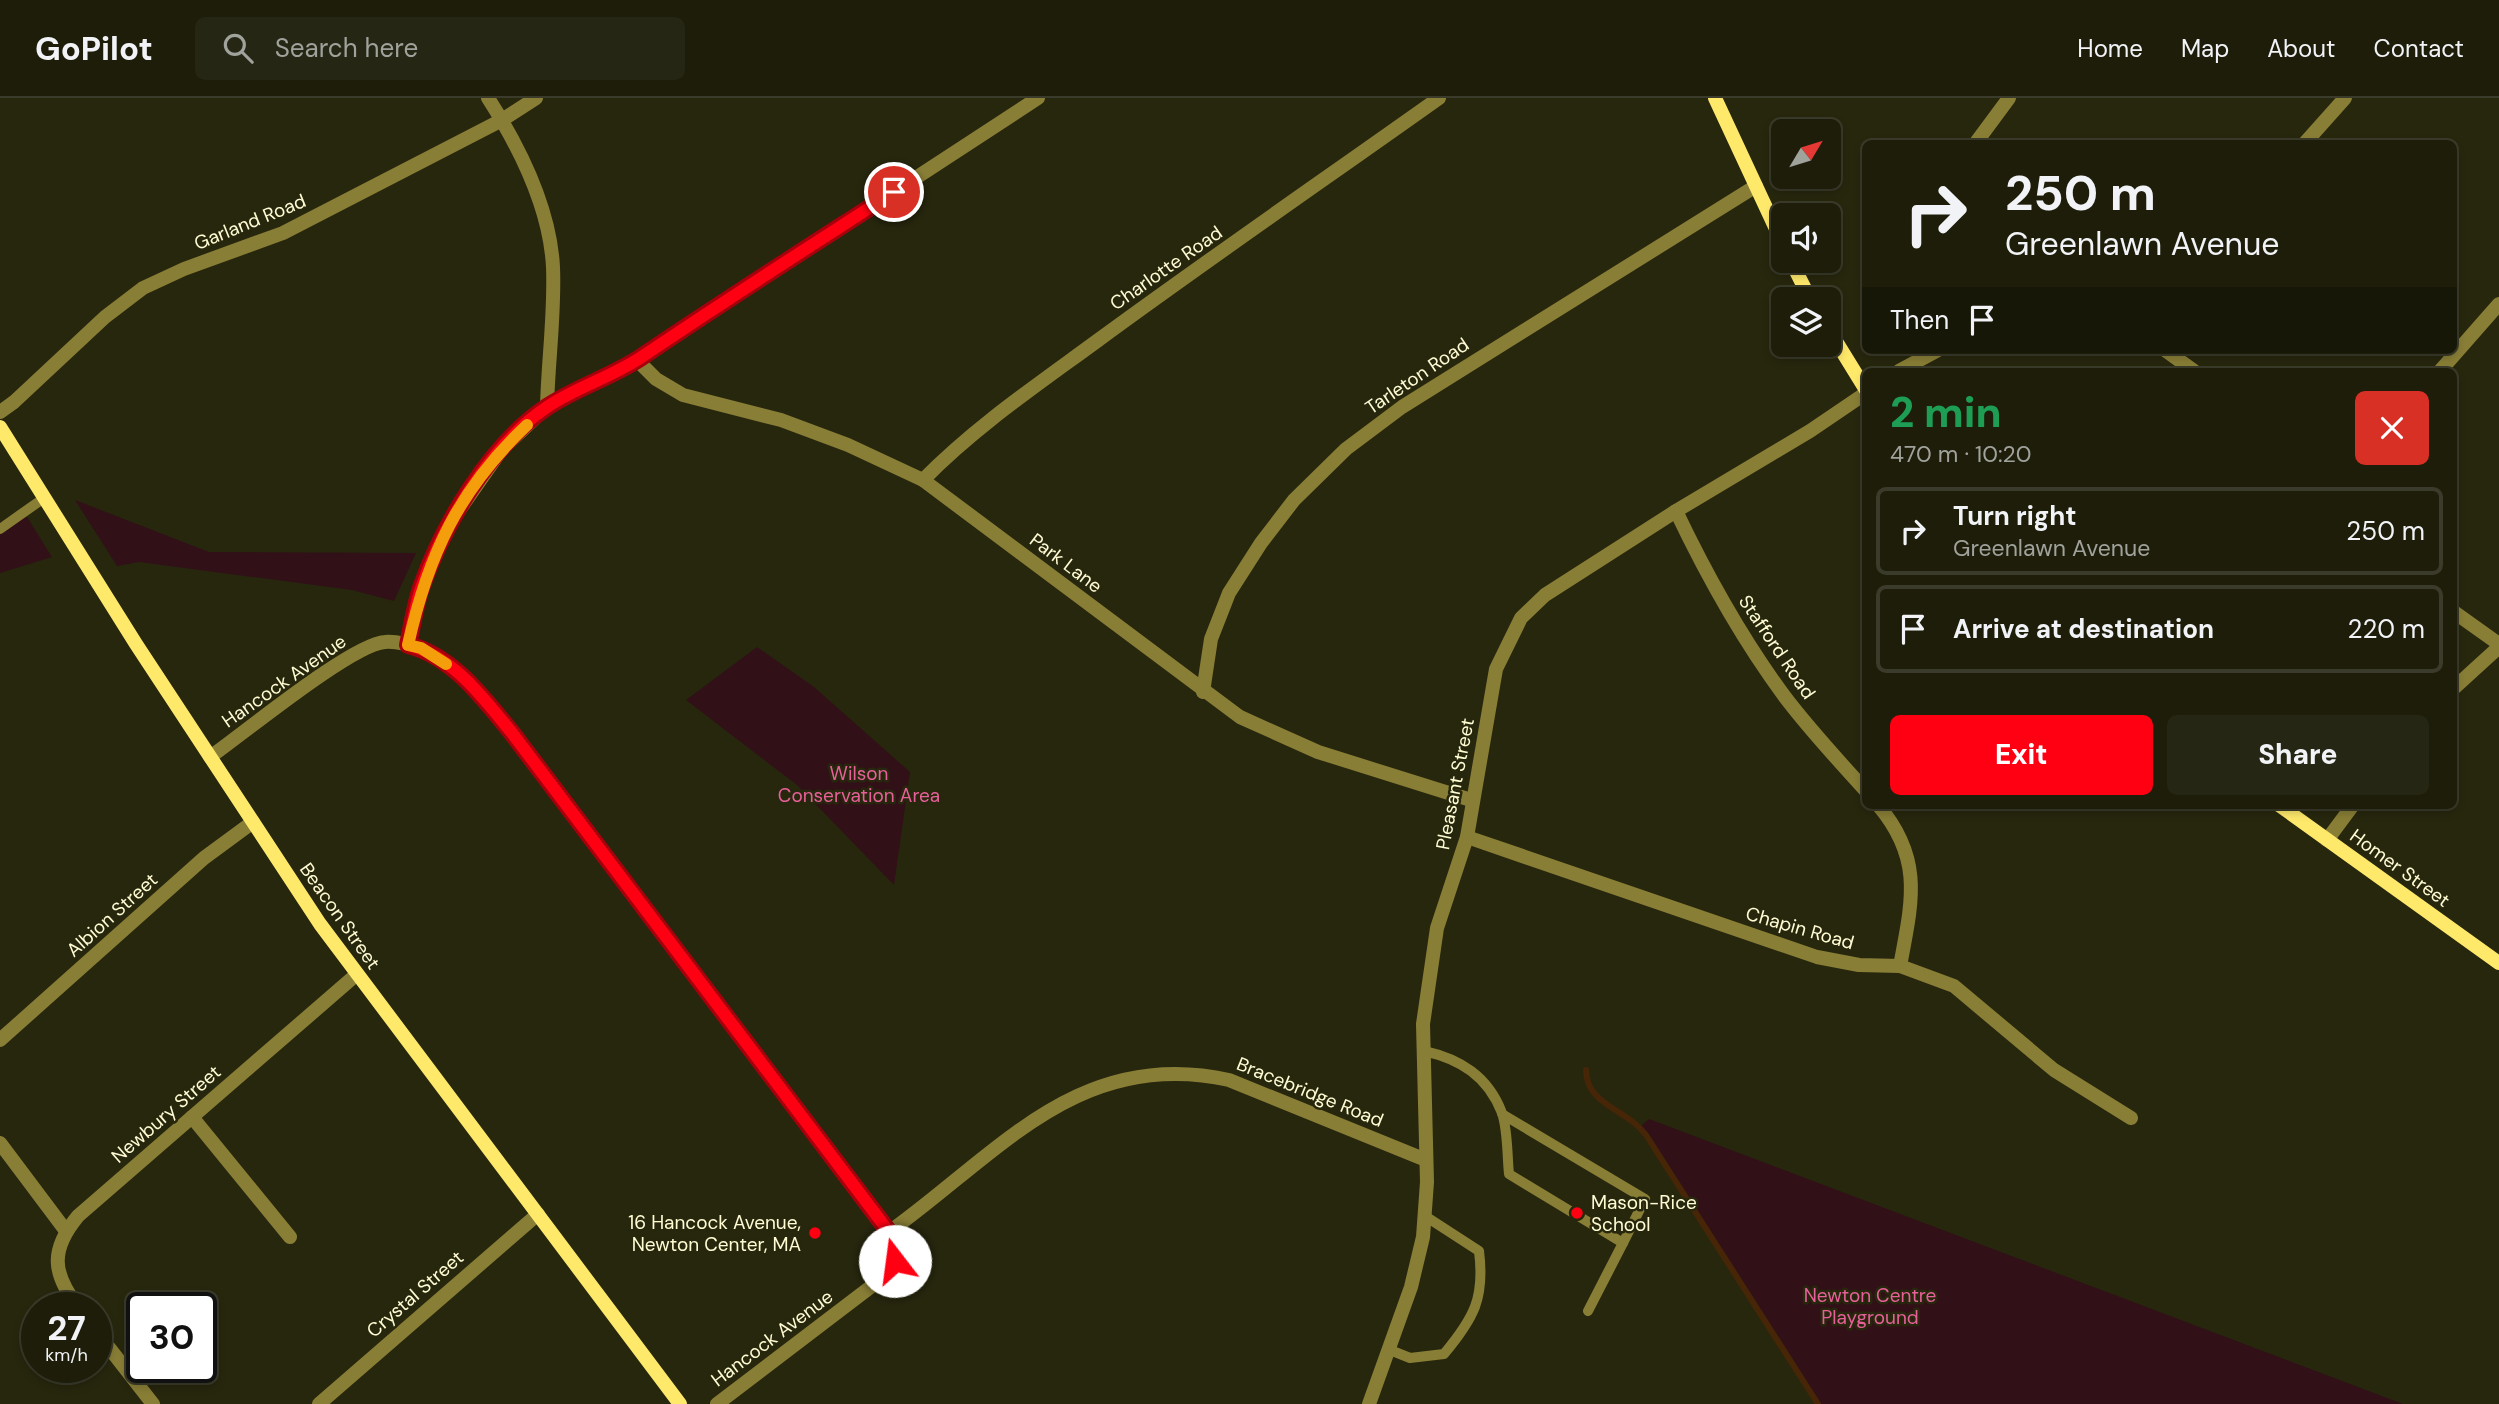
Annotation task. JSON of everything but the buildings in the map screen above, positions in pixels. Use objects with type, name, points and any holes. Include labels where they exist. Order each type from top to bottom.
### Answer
[{"type":"main road","points":[[1716,98],[1771,218]]},
{"type":"main road","points":[[1841,350],[1862,384]]},
{"type":"main road","name":"Beacon Street","points":[[0,427],[210,757],[358,974],[681,1404]]},
{"type":"main road","name":"Homer Street","points":[[2284,809],[2499,963]]},
{"type":"street","points":[[488,98],[502,120],[535,189],[549,241],[553,268],[547,407]]},
{"type":"street","name":"Garland Road","points":[[0,412],[105,317],[143,288],[283,233],[502,120],[536,98]]},
{"type":"street","points":[[408,645],[420,592],[432,558],[453,519],[502,449],[547,407],[637,360],[1038,98]]},
{"type":"street","name":"Charlotte Road","points":[[923,480],[949,453],[987,422],[1439,98]]},
{"type":"street","points":[[1978,140],[2009,98]]},
{"type":"street","points":[[2307,140],[2344,98]]},
{"type":"street","name":"Tarleton Road","points":[[1203,692],[1212,639],[1229,593],[1261,542],[1294,500],[1346,449],[1413,400],[1756,186]]},
{"type":"street","points":[[2457,352],[2499,304]]},
{"type":"street","points":[[1905,368],[1931,354]]},
{"type":"street","points":[[2180,354],[2192,368]]},
{"type":"street","points":[[2443,368],[2455,354]]},
{"type":"street","name":"Park Lane","points":[[637,360],[656,379],[683,395],[780,420],[848,444],[923,480],[1203,692],[1240,717],[1278,737],[1361,767],[1471,800]]},
{"type":"street","name":"Pleasant Street","points":[[1369,1404],[1390,1350],[1416,1268],[1425,1216],[1424,1051],[1429,968],[1437,928],[1467,837],[1471,800],[1496,669],[1521,618],[1545,595],[1676,511],[1811,431],[1862,394]]},
{"type":"street","name":"Stafford Road","points":[[1676,511],[1711,582],[1785,697],[1862,786]]},
{"type":"street","points":[[2457,614],[2499,646],[2457,685]]},
{"type":"street","name":"Hancock Avenue","points":[[210,757],[362,649],[384,642],[421,648],[449,666],[512,733],[889,1232],[897,1249],[890,1272],[717,1404]]},
{"type":"street","points":[[1881,809],[1905,845],[1912,872],[1912,905],[1900,966]]},
{"type":"street","points":[[2327,840],[2350,809]]},
{"type":"street","name":"Albion Street","points":[[0,1040],[204,858],[253,822]]},
{"type":"street","name":"Chapin Road","points":[[1467,837],[1817,957],[1859,965],[1900,966],[1954,986],[2054,1070],[2131,1118]]},
{"type":"street","name":"Newbury Street","points":[[69,1292],[57,1272],[58,1250],[66,1231],[78,1216],[358,974]]},
{"type":"street","name":"Bracebridge Road","points":[[889,1232],[933,1201],[970,1165],[1042,1114],[1087,1092],[1152,1075],[1198,1074],[1247,1085],[1426,1160]]},
{"type":"street","points":[[192,1118],[290,1237]]},
{"type":"street","points":[[0,1143],[66,1231]]},
{"type":"street","name":"Crystal Street","points":[[319,1404],[537,1214]]},
{"type":"street","points":[[112,1351],[153,1404]]},
{"type":"lane","points":[[0,529],[44,498]]},
{"type":"lane","points":[[1424,1051],[1453,1058],[1478,1076],[1502,1114],[1509,1174],[1623,1243]]},
{"type":"lane","points":[[1502,1114],[1644,1199],[1588,1311]]},
{"type":"lane","points":[[1390,1350],[1410,1358],[1444,1354],[1465,1329],[1483,1280],[1479,1251],[1425,1216]]},
{"type":"green space","points":[[75,500],[209,552],[416,553],[394,601],[352,590],[139,562],[117,566]]},
{"type":"green space","points":[[27,517],[52,557],[0,573],[0,522]]},
{"type":"green space","name":"Wilson Conservation Area","points":[[757,647],[814,687],[910,772],[894,885],[797,785],[686,700]]},
{"type":"green space","name":"Newton Centre Playground","points":[[1649,1119],[2403,1404],[1818,1404],[1640,1127]]},
{"type":"waterway","points":[[1586,1070],[1588,1082],[1600,1099],[1638,1126],[1646,1135],[1818,1404]]},
{"type":"slow traffic","points":[[446,664],[421,648],[408,645],[420,592],[432,558],[474,484],[502,449],[527,425]]},
{"type":"place","name":"Mason-Rice School","points":[[1577,1213]]},
{"type":"place","name":"16 Hancock Avenue, Newton Center, MA","points":[[815,1233]]},
{"type":"route","points":[[894,192],[711,309],[637,360],[547,407],[528,424],[502,449],[474,484],[453,519],[432,558],[420,592],[408,645],[421,648],[449,666],[512,733],[889,1232],[897,1249],[895,1261]]}]
